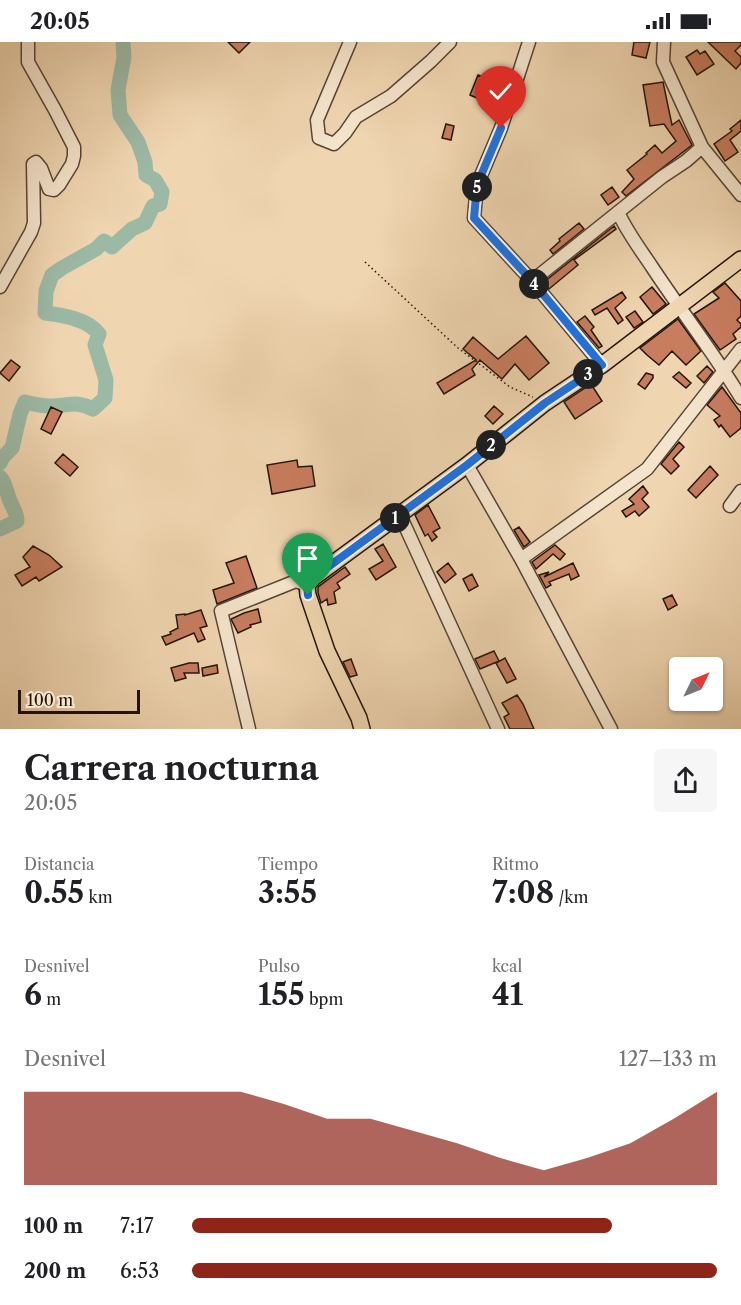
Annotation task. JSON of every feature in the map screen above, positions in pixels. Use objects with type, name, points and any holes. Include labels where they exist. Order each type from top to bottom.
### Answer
[{"type":"main road","points":[[362,729],[327,651],[308,595],[307,585],[313,578],[467,465],[545,403],[602,365],[741,259]]},
{"type":"street","points":[[0,287],[34,223],[33,164],[36,162],[41,168],[49,189],[54,190],[72,164],[74,156],[74,147],[66,130],[28,62],[28,42]]},
{"type":"street","points":[[350,42],[317,120],[319,138],[334,144],[356,117],[391,96],[450,42]]},
{"type":"street","points":[[529,42],[501,128],[477,185],[474,218],[532,281],[602,365]]},
{"type":"street","points":[[664,42],[663,62],[702,147],[741,195]]},
{"type":"street","points":[[532,281],[702,147]]},
{"type":"street","points":[[618,212],[623,223],[741,398]]},
{"type":"street","points":[[520,559],[647,469],[741,349]]},
{"type":"street","points":[[467,465],[611,729]]},
{"type":"street","points":[[730,506],[741,491]]},
{"type":"street","points":[[400,515],[498,729]]},
{"type":"street","points":[[249,729],[221,611],[296,581],[307,585]]},
{"type":"path","points":[[365,262],[472,359],[510,387],[545,403]]},
{"type":"building","points":[[228,42],[250,42],[239,53]]},
{"type":"building","points":[[634,42],[650,42],[646,58],[632,55]]},
{"type":"building","points":[[708,42],[741,42],[735,51],[741,57],[741,63],[736,69]]},
{"type":"building","points":[[697,50],[700,54],[705,51],[714,64],[697,75],[686,57]]},
{"type":"building","points":[[478,75],[495,82],[486,102],[470,95]]},
{"type":"building","points":[[663,82],[672,125],[679,120],[692,145],[626,196],[622,192],[634,179],[627,170],[655,145],[662,153],[676,141],[664,124],[650,126],[643,85]]},
{"type":"building","points":[[741,120],[741,131],[730,140],[738,152],[725,161],[714,144],[732,131],[730,129]]},
{"type":"building","points":[[446,124],[454,126],[451,140],[442,138]]},
{"type":"building","points":[[612,187],[619,197],[608,205],[601,195]]},
{"type":"building","points":[[579,223],[584,229],[553,254],[550,250],[560,241],[559,239]]},
{"type":"building","points":[[614,226],[616,229],[574,260],[578,265],[549,289],[544,282]]},
{"type":"building","points":[[725,283],[741,301],[741,316],[737,320],[741,327],[733,334],[736,339],[720,350],[694,314],[719,298],[713,292]]},
{"type":"building","points":[[652,287],[666,304],[653,314],[640,297]]},
{"type":"building","points":[[622,292],[626,298],[615,308],[623,320],[618,324],[607,308],[595,315],[592,310]]},
{"type":"building","points":[[635,311],[643,322],[634,328],[626,317]]},
{"type":"building","points":[[585,316],[594,327],[591,330],[602,346],[599,348],[577,322]]},
{"type":"building","points":[[678,319],[701,351],[686,365],[672,351],[659,365],[640,348]]},
{"type":"building","points":[[526,336],[549,363],[529,380],[515,364],[502,379],[480,360],[472,369],[475,375],[444,394],[437,383],[476,360],[463,349],[473,337],[498,359]]},
{"type":"building","points":[[11,360],[20,367],[9,381],[0,373]]},
{"type":"building","points":[[707,366],[713,372],[704,383],[697,376]]},
{"type":"building","points":[[679,372],[691,383],[686,388],[673,377]]},
{"type":"building","points":[[646,373],[653,375],[653,378],[645,389],[638,384]]},
{"type":"building","points":[[591,384],[602,401],[575,419],[564,402]]},
{"type":"building","points":[[722,387],[741,413],[741,428],[730,437],[714,420],[720,416],[707,405]]},
{"type":"building","points":[[494,406],[503,414],[493,424],[485,416]]},
{"type":"building","points":[[51,407],[62,412],[51,434],[41,429]]},
{"type":"building","points":[[679,442],[684,447],[673,459],[679,466],[671,474],[661,464]]},
{"type":"building","points":[[63,454],[78,467],[70,476],[55,463]]},
{"type":"building","points":[[297,460],[298,467],[312,466],[315,486],[272,494],[267,465]]},
{"type":"building","points":[[710,466],[718,475],[696,498],[688,490]]},
{"type":"building","points":[[643,486],[648,493],[642,499],[649,507],[639,516],[635,511],[626,517],[622,511],[634,504],[629,499]]},
{"type":"building","points":[[428,505],[440,528],[433,532],[437,537],[432,541],[428,534],[425,536],[415,515]]},
{"type":"building","points":[[519,527],[530,542],[524,547],[514,530]]},
{"type":"building","points":[[383,544],[396,567],[376,580],[369,569],[383,561],[375,549]]},
{"type":"building","points":[[555,545],[565,554],[560,560],[553,554],[536,569],[532,562]]},
{"type":"building","points":[[33,546],[49,555],[62,567],[39,581],[36,577],[22,586],[15,575],[30,567],[23,557]]},
{"type":"building","points":[[246,556],[257,588],[217,604],[213,590],[234,583],[226,563]]},
{"type":"building","points":[[448,563],[456,574],[445,583],[437,572]]},
{"type":"building","points":[[573,563],[579,576],[571,580],[569,574],[549,582],[551,585],[546,588],[539,575],[549,572],[544,577]]},
{"type":"building","points":[[345,567],[350,574],[337,583],[340,588],[334,592],[336,603],[328,605],[327,599],[321,603],[318,587]]},
{"type":"building","points":[[472,574],[478,586],[469,591],[463,579]]},
{"type":"building","points":[[672,595],[677,605],[668,610],[663,599]]},
{"type":"building","points":[[258,609],[261,622],[250,625],[251,627],[238,633],[231,619]]},
{"type":"building","points":[[201,610],[207,626],[200,628],[205,639],[198,642],[194,633],[166,645],[162,637],[178,628],[176,615]]},
{"type":"building","points":[[494,651],[499,661],[480,669],[475,659]]},
{"type":"building","points":[[505,658],[516,679],[507,683],[496,663]]},
{"type":"building","points":[[351,659],[357,675],[350,677],[343,662]]},
{"type":"building","points":[[198,663],[199,673],[184,673],[186,678],[175,681],[171,668]]},
{"type":"building","points":[[217,665],[218,673],[203,676],[202,668]]},
{"type":"building","points":[[517,695],[534,729],[510,729],[504,717],[509,714],[502,703]]},
{"type":"waterway","points":[[0,463],[12,448],[25,402],[47,406],[77,404],[93,409],[105,398],[106,380],[95,345],[99,334],[82,321],[45,313],[46,291],[52,275],[96,249],[104,241],[112,247],[132,229],[145,223],[153,206],[160,204],[162,192],[155,180],[146,175],[145,162],[138,142],[120,115],[118,90],[124,57],[123,42]]},
{"type":"waterway","points":[[0,477],[16,513],[17,521],[0,529]]},
{"type":"route","points":[[308,595],[307,585],[313,578],[467,465],[545,403],[602,365],[532,281],[474,218],[477,185],[501,128]]}]
